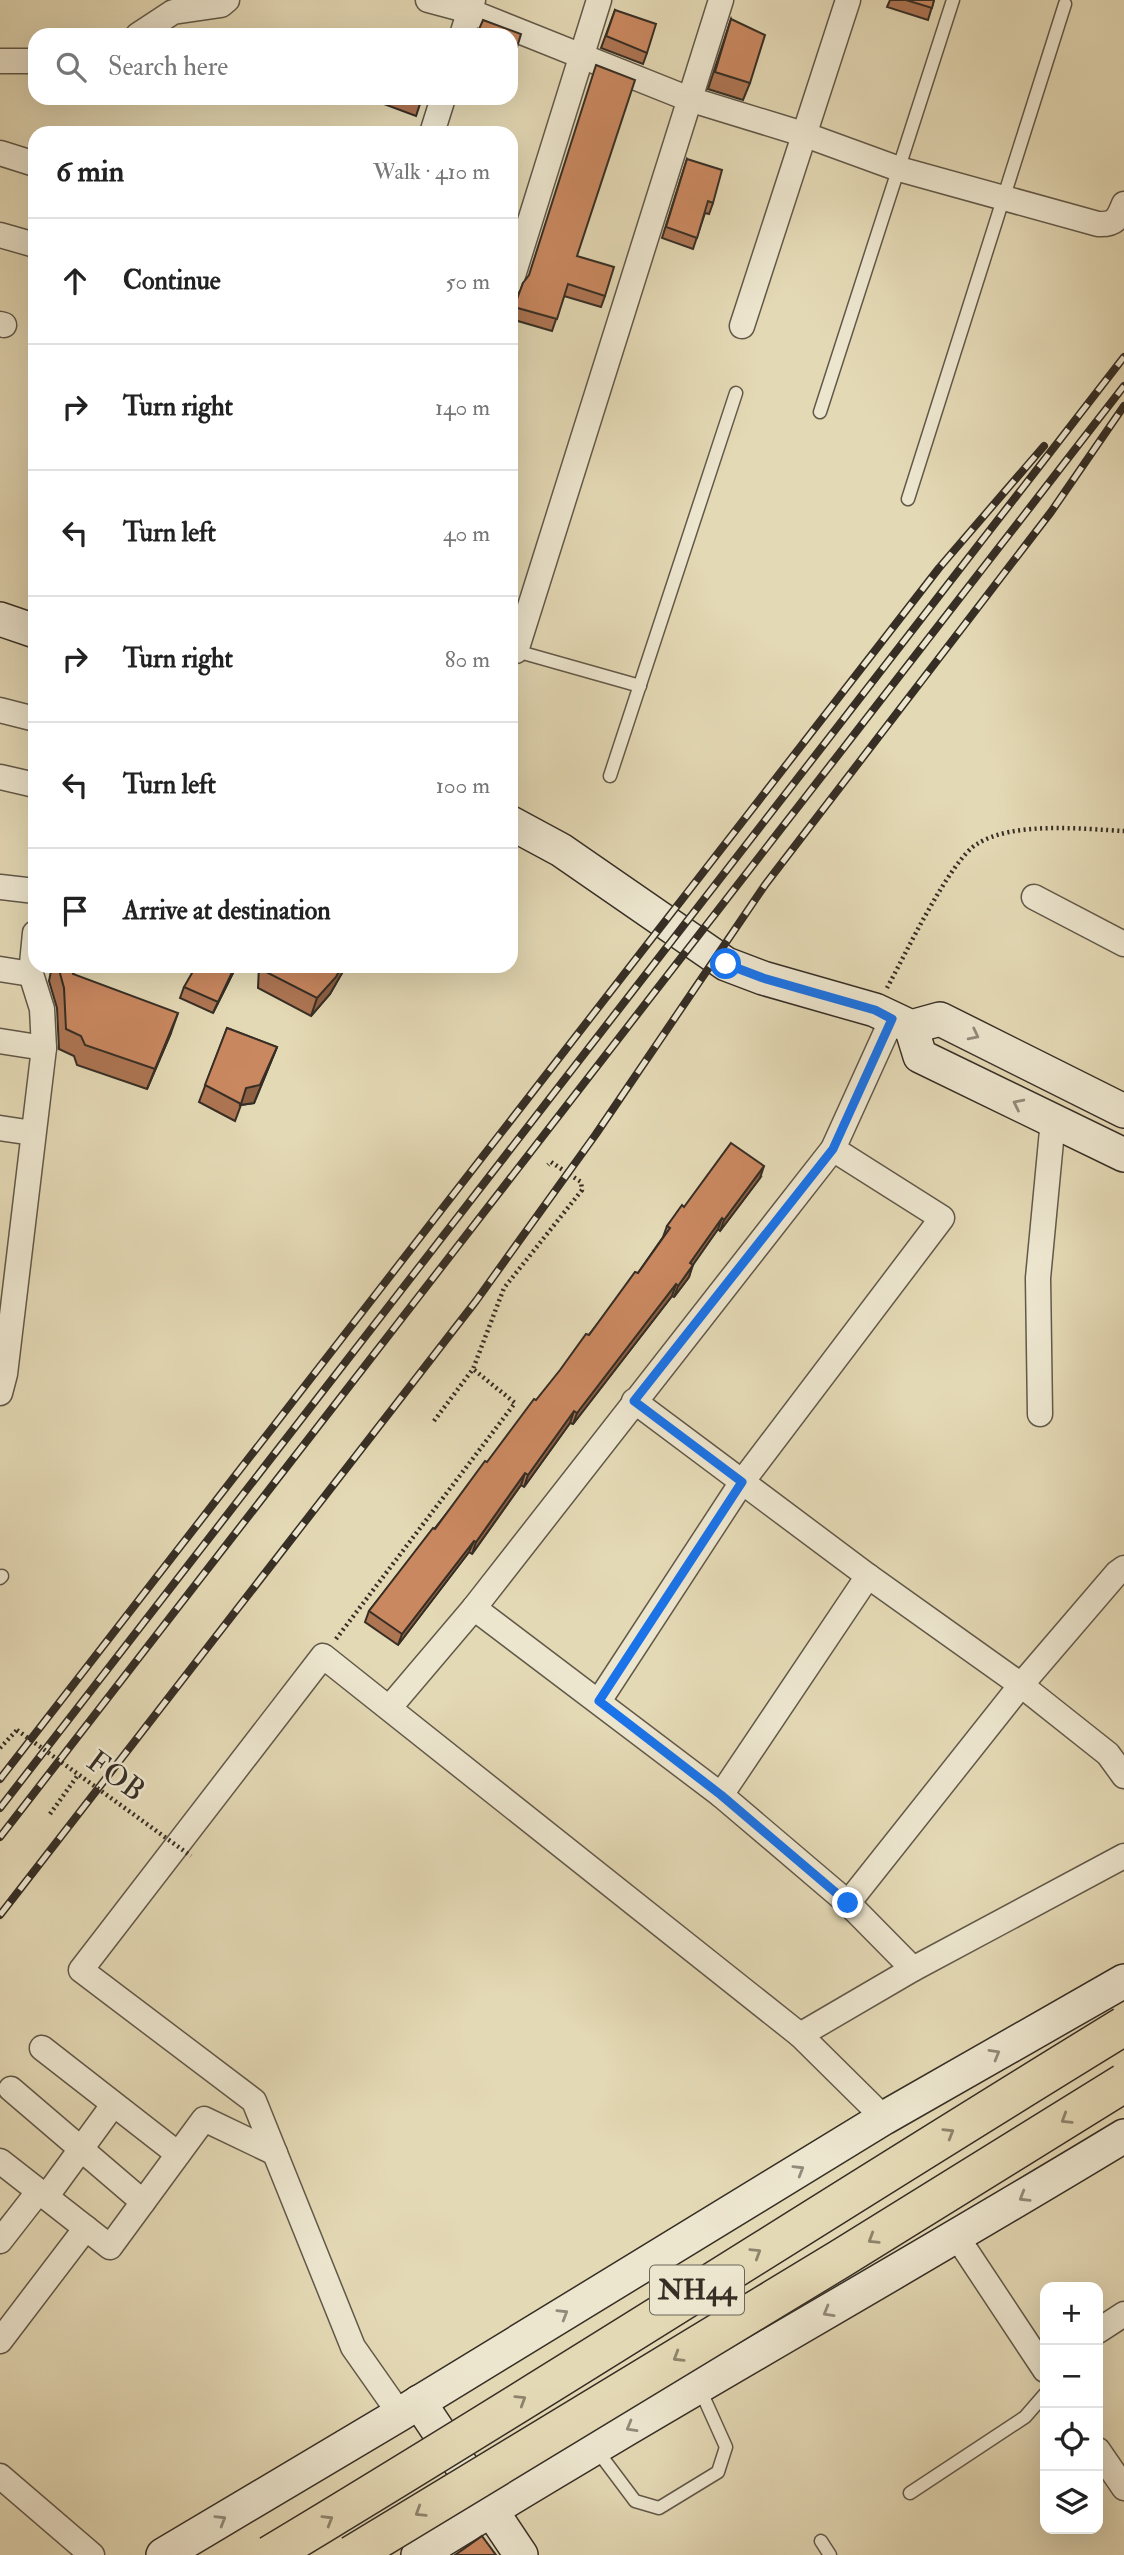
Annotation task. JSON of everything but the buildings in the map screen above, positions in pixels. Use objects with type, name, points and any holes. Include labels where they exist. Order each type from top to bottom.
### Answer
[{"type":"highway","name":"NH44","points":[[270,2555],[415,2468],[799,2226],[1124,2026]]},
{"type":"highway","name":"NH44","points":[[352,2555],[1124,2083]]},
{"type":"main road","points":[[0,619],[28,629]]},
{"type":"main road","points":[[518,827],[561,850],[726,964],[892,1019],[940,1018],[1124,1111]]},
{"type":"main road","points":[[892,1019],[920,1056],[1124,1155]]},
{"type":"main road","points":[[163,2555],[410,2408],[884,2118],[1124,1981]]},
{"type":"main road","points":[[418,2555],[1124,2136]]},
{"type":"main road","points":[[410,2408],[492,2509],[522,2555]]},
{"type":"street","points":[[149,28],[173,12],[214,7],[227,0]]},
{"type":"street","points":[[428,0],[471,6],[581,56],[689,99],[803,134],[899,169],[1098,224],[1111,225],[1119,219],[1124,204]]},
{"type":"street","points":[[518,259],[599,0]]},
{"type":"street","points":[[518,634],[721,0]]},
{"type":"street","points":[[742,326],[848,0]]},
{"type":"street","points":[[464,28],[471,6]]},
{"type":"street","points":[[0,61],[28,61]]},
{"type":"street","points":[[434,126],[441,105]]},
{"type":"street","points":[[0,153],[28,162]]},
{"type":"street","points":[[0,235],[28,243]]},
{"type":"street","points":[[0,710],[28,717]]},
{"type":"street","points":[[0,777],[28,783]]},
{"type":"street","points":[[0,887],[28,890]]},
{"type":"street","points":[[1034,897],[1124,944]]},
{"type":"street","points":[[0,969],[31,974],[42,1009],[44,1048],[2,1380]]},
{"type":"street","points":[[390,1707],[474,1608],[833,1149],[892,1019]]},
{"type":"street","points":[[0,1041],[44,1048]]},
{"type":"street","points":[[1040,1414],[1038,1278],[1053,1121]]},
{"type":"street","points":[[0,1128],[33,1133]]},
{"type":"street","points":[[599,1701],[742,1482],[942,1218],[833,1149]]},
{"type":"street","points":[[634,1401],[868,1576],[1021,1685],[1108,1754],[1124,1776]]},
{"type":"street","points":[[848,1903],[1021,1685],[1116,1573],[1124,1568]]},
{"type":"street","points":[[721,1795],[868,1576]]},
{"type":"street","points":[[474,1608],[721,1795],[848,1903],[913,1969]]},
{"type":"street","points":[[410,2408],[353,2347],[254,2101],[81,1970],[150,1888],[323,1656],[800,2035],[884,2118]]},
{"type":"street","points":[[800,2035],[913,1969],[1124,1856]]},
{"type":"street","points":[[42,2048],[178,2154]]},
{"type":"street","points":[[11,2089],[143,2202]]},
{"type":"street","points":[[0,2241],[80,2150],[113,2105]]},
{"type":"street","points":[[0,2161],[110,2247],[204,2119],[275,2154]]},
{"type":"street","points":[[0,2341],[86,2228]]},
{"type":"street","points":[[957,2237],[1040,2361]]},
{"type":"street","points":[[1103,2328],[1124,2314]]},
{"type":"street","points":[[1103,2457],[1124,2488]]},
{"type":"street","points":[[0,2476],[92,2555]]},
{"type":"lane","points":[[820,411],[953,0]]},
{"type":"lane","points":[[908,499],[1065,4]]},
{"type":"lane","points":[[610,776],[736,393]]},
{"type":"lane","points":[[518,651],[640,686]]},
{"type":"lane","points":[[596,2448],[635,2501],[659,2508],[718,2472],[726,2447],[699,2387]]},
{"type":"lane","points":[[910,2493],[1025,2417],[1040,2400]]},
{"type":"lane","points":[[821,2541],[830,2555]]},
{"type":"path","points":[[892,1019],[957,862],[976,844],[999,836],[1049,827],[1124,831]]},
{"type":"path","points":[[434,1421],[473,1369],[504,1288],[582,1190],[581,1182],[551,1162],[548,1165]]},
{"type":"path","points":[[323,1656],[515,1403],[473,1369]]},
{"type":"path","name":"FOB","points":[[0,1748],[17,1730],[191,1856]]},
{"type":"path","points":[[50,1814],[78,1775]]},
{"type":"railway","points":[[0,1808],[1124,357]]},
{"type":"railway","points":[[0,1837],[1124,386]]},
{"type":"railway","points":[[0,1915],[476,1301],[596,1134],[765,885],[1051,512],[1124,406]]},
{"type":"railway","points":[[0,1779],[939,568],[1044,446]]},
{"type":"route","points":[[726,964],[763,978],[875,1010],[892,1019],[833,1149],[634,1401],[742,1482],[599,1701],[721,1795],[848,1903]]}]
